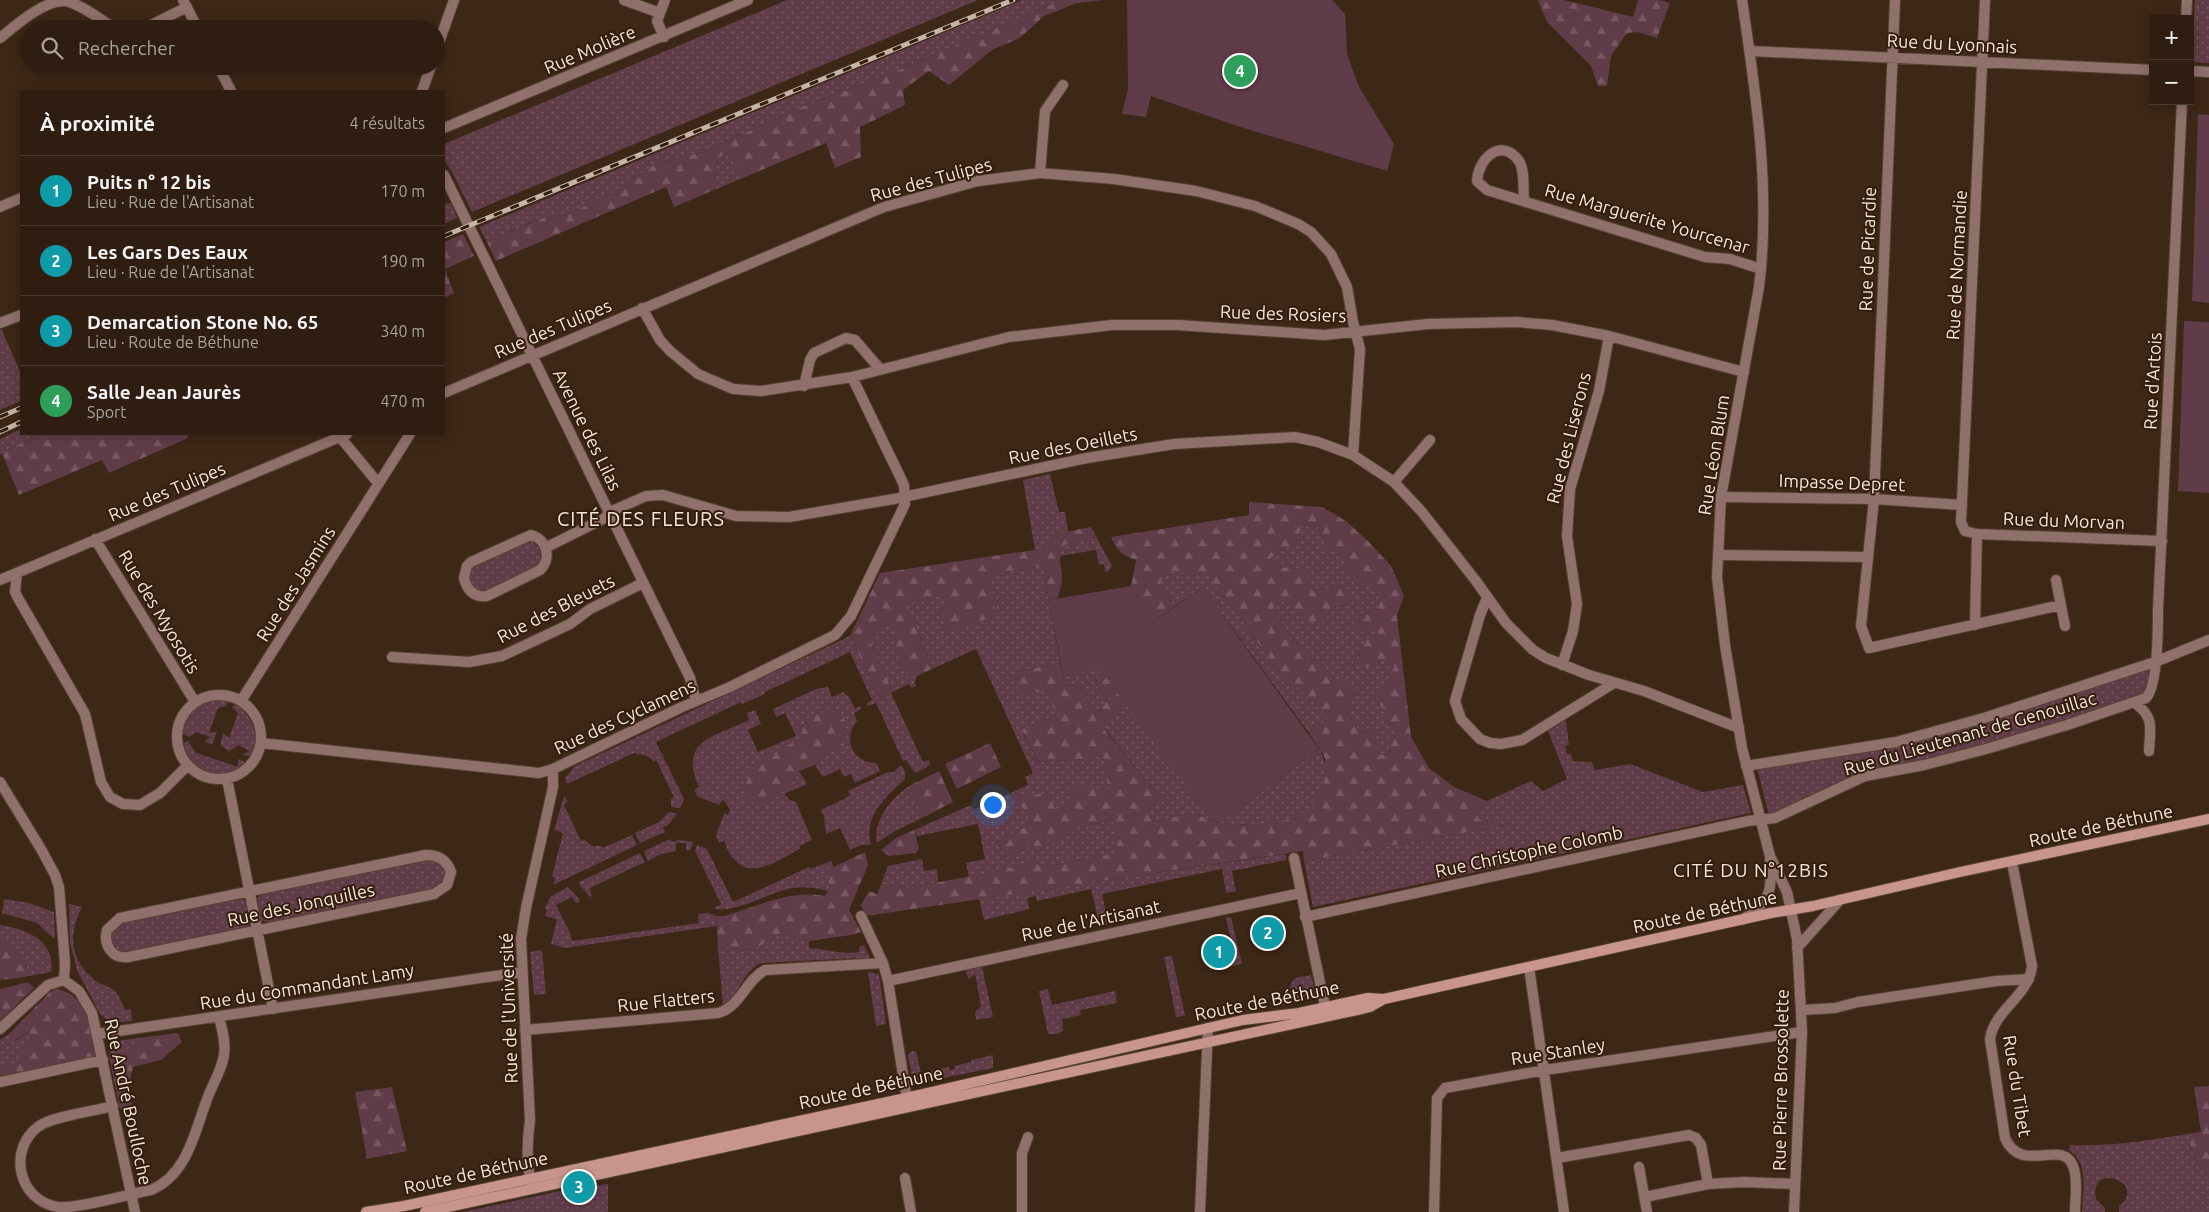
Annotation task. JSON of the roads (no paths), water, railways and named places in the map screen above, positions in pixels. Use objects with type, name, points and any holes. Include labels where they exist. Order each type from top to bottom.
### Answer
[{"type":"main road","name":"Route de Béthune","points":[[366,1212],[404,1209],[531,1184],[907,1102],[1208,1042],[1368,998],[1384,999],[1791,909],[2209,820]]},
{"type":"main road","name":"Route de Béthune","points":[[907,1102],[1243,1020],[1326,1011]]},
{"type":"main road","name":"Route de Béthune","points":[[425,1212],[531,1184]]},
{"type":"street","points":[[24,20],[46,3],[58,0],[72,2],[101,20]]},
{"type":"street","points":[[445,26],[454,0]]},
{"type":"street","points":[[624,0],[660,13]]},
{"type":"street","points":[[664,37],[656,21],[665,0]]},
{"type":"street","name":"Rue Molière","points":[[445,128],[664,37],[748,0]]},
{"type":"street","name":"Rue Léon Blum","points":[[1742,0],[1759,132],[1764,218],[1761,269],[1720,497],[1717,577],[1725,645],[1746,766],[1770,856],[1787,892],[1791,909]]},
{"type":"street","name":"Rue de Picardie","points":[[1895,0],[1874,499],[1861,626],[1869,648],[1975,625]]},
{"type":"street","name":"Rue de Normandie","points":[[1965,531],[1961,522],[1986,0]]},
{"type":"street","points":[[2186,0],[2186,15]]},
{"type":"street","points":[[158,20],[185,3],[194,20]]},
{"type":"street","points":[[0,38],[20,23]]},
{"type":"street","name":"Rue du Lyonnais","points":[[1750,51],[2149,70]]},
{"type":"street","points":[[2194,71],[2209,72]]},
{"type":"street","points":[[223,75],[230,90]]},
{"type":"street","points":[[422,90],[428,75]]},
{"type":"street","points":[[1040,173],[1045,110],[1063,85]]},
{"type":"street","name":"Rue d'Artois","points":[[2155,662],[2158,644],[2158,610],[2182,105]]},
{"type":"street","name":"Rue Marguerite Yourcenar","points":[[1524,200],[1522,168],[1514,156],[1502,151],[1496,151],[1484,159],[1477,173],[1477,181],[1494,192],[1705,257],[1730,260],[1761,269]]},
{"type":"street","name":"Rue des Tulipes","points":[[445,393],[891,204],[978,181],[1040,173],[1164,185],[1204,193],[1279,214],[1311,232],[1331,254],[1346,286],[1360,349],[1353,455]]},
{"type":"street","name":"Avenue des Lilas","points":[[445,177],[690,678],[696,701]]},
{"type":"street","points":[[0,207],[20,198]]},
{"type":"street","name":"Rue des Rosiers","points":[[642,308],[652,328],[670,351],[698,374],[733,389],[761,392],[852,377],[1009,337],[1086,327],[1178,325],[1307,334],[1355,332],[1450,322],[1516,322],[1552,325],[1609,336],[1744,372]]},
{"type":"street","points":[[0,323],[20,314]]},
{"type":"street","name":"Rue des Liserons","points":[[1562,665],[1573,631],[1577,604],[1567,536],[1570,489],[1599,391],[1609,336]]},
{"type":"street","points":[[804,386],[810,360],[814,353],[846,338],[855,340],[880,370]]},
{"type":"street","points":[[852,377],[904,485],[906,496]]},
{"type":"street","points":[[344,435],[378,483]]},
{"type":"street","name":"Rue des Tulipes","points":[[0,580],[344,435]]},
{"type":"street","name":"Rue des Jasmins","points":[[241,701],[409,435]]},
{"type":"street","name":"Rue des Oeillets","points":[[545,548],[603,519],[610,513],[639,498],[655,495],[663,495],[736,516],[760,518],[813,515],[1087,458],[1174,444],[1295,437],[1318,442],[1353,455],[1394,482],[1417,506],[1476,581],[1506,624],[1524,642],[1540,654],[1562,665],[1653,694],[1739,728]]},
{"type":"street","points":[[1394,482],[1430,440]]},
{"type":"street","name":"Rue des Cyclamens","points":[[261,743],[534,774],[553,769],[696,701],[730,687],[827,640],[840,631],[851,616],[905,504],[906,496]]},
{"type":"street","name":"Impasse Depret","points":[[1720,497],[1874,499],[1962,505]]},
{"type":"street","name":"Rue du Morvan","points":[[1965,531],[1977,534],[2162,541]]},
{"type":"street","points":[[1977,534],[1975,625],[2061,605]]},
{"type":"street","points":[[531,535],[540,539],[545,548],[548,562],[531,575],[481,597],[471,592],[466,586],[464,578],[467,566],[479,558],[531,535]]},
{"type":"street","name":"Rue des Myosotis","points":[[95,539],[195,702]]},
{"type":"street","points":[[1718,555],[1867,557]]},
{"type":"street","points":[[16,573],[15,592],[85,714],[104,790],[116,802],[140,805],[160,793],[188,766]]},
{"type":"street","points":[[2056,580],[2065,626]]},
{"type":"street","name":"Rue des Bleuets","points":[[392,656],[469,662],[502,656],[570,624],[590,609],[643,583]]},
{"type":"street","points":[[1487,598],[1474,634],[1455,701],[1461,719],[1480,739],[1490,743],[1501,744],[1522,740],[1614,683]]},
{"type":"street","name":"Rue du Lieutenant de Genouillac","points":[[1746,766],[1904,739],[2002,713],[2155,662],[2209,640]]},
{"type":"street","name":"Rue du Lieutenant de Genouillac","points":[[1760,820],[1775,818],[1865,776],[1924,765],[1986,749],[2135,703],[2146,698],[2151,692],[2155,662]]},
{"type":"street","points":[[213,695],[223,695],[241,701],[249,707],[259,724],[261,743],[258,753],[248,768],[235,777],[210,779],[202,776],[188,766],[179,752],[176,736],[180,720],[195,702],[213,695]]},
{"type":"street","points":[[2135,703],[2145,711],[2150,721],[2149,751]]},
{"type":"street","name":"Rue de l'Université","points":[[531,1184],[528,1137],[530,1120],[522,972],[522,926],[553,787],[553,769]]},
{"type":"street","points":[[227,779],[273,1008]]},
{"type":"street","points":[[0,782],[41,849],[59,887],[65,964],[64,980],[48,985],[0,1029]]},
{"type":"street","name":"Rue Christophe Colomb","points":[[1305,917],[1748,821],[1760,820]]},
{"type":"street","name":"Rue des Jonquilles","points":[[426,855],[433,855],[445,861],[450,872],[447,885],[434,894],[128,957],[117,956],[109,949],[106,943],[107,930],[120,918],[251,891],[426,855]]},
{"type":"street","points":[[1742,920],[1760,907],[1770,890],[1770,856]]},
{"type":"street","points":[[1294,858],[1326,1011]]},
{"type":"street","points":[[1802,1010],[1835,1008],[1858,1002],[1986,982],[2029,979],[2032,966],[2012,862]]},
{"type":"street","name":"Rue de l'Artisanat","points":[[888,981],[1301,893]]},
{"type":"street","points":[[1797,948],[1840,900]]},
{"type":"street","name":"Rue Pierre Brossolette","points":[[1791,909],[1797,948],[1802,1010],[1794,1212]]},
{"type":"street","points":[[861,916],[888,981],[907,1102]]},
{"type":"street","name":"Rue Flatters","points":[[525,1030],[718,1013],[730,1008],[758,975],[765,970],[882,963]]},
{"type":"street","points":[[1529,966],[1564,1212]]},
{"type":"street","name":"Rue du Commandant Lamy","points":[[98,1034],[522,972]]},
{"type":"street","name":"Rue du Tibet","points":[[2029,979],[1991,1031],[1990,1039],[2005,1138],[2013,1151],[2024,1156],[2057,1154],[2068,1160],[2075,1172],[2074,1212]]},
{"type":"street","name":"Rue André Boulloche","points":[[64,980],[75,987],[87,1002],[98,1034],[135,1212]]},
{"type":"street","points":[[112,1106],[41,1125],[24,1144],[19,1160],[20,1169],[26,1186],[36,1197],[50,1205],[67,1207],[151,1190],[163,1185],[173,1176],[187,1154],[223,1062],[224,1044],[219,1017]]},
{"type":"street","points":[[1200,1212],[1208,1028]]},
{"type":"street","name":"Rue Stanley","points":[[1434,1212],[1437,1098],[1445,1088],[1545,1070],[1802,1032]]},
{"type":"street","points":[[0,1082],[103,1060]]},
{"type":"street","points":[[1557,1158],[1689,1135],[1696,1138],[1700,1145],[1708,1184]]},
{"type":"street","points":[[1022,1212],[1022,1153],[1028,1137]]},
{"type":"street","points":[[1639,1166],[1647,1212]]},
{"type":"street","points":[[905,1178],[911,1212]]},
{"type":"street","points":[[1645,1197],[1708,1184],[1744,1182],[1795,1184]]},
{"type":"railway","points":[[445,236],[1013,0]]},
{"type":"railway","points":[[0,417],[20,408]]},
{"type":"railway","points":[[0,432],[20,422]]},
{"type":"place","name":"Salle Jean Jaurès","points":[[1240,71]]},
{"type":"place","name":"Les Gars Des Eaux","points":[[1268,933]]},
{"type":"place","name":"Puits n° 12 bis","points":[[1219,952]]},
{"type":"place","name":"Demarcation Stone No. 65","points":[[579,1187]]},
{"type":"district","name":"CITÉ DES FLEURS","points":[[641,519]]},
{"type":"district","name":"CITÉ DU N°12BIS","points":[[1751,870]]}]
